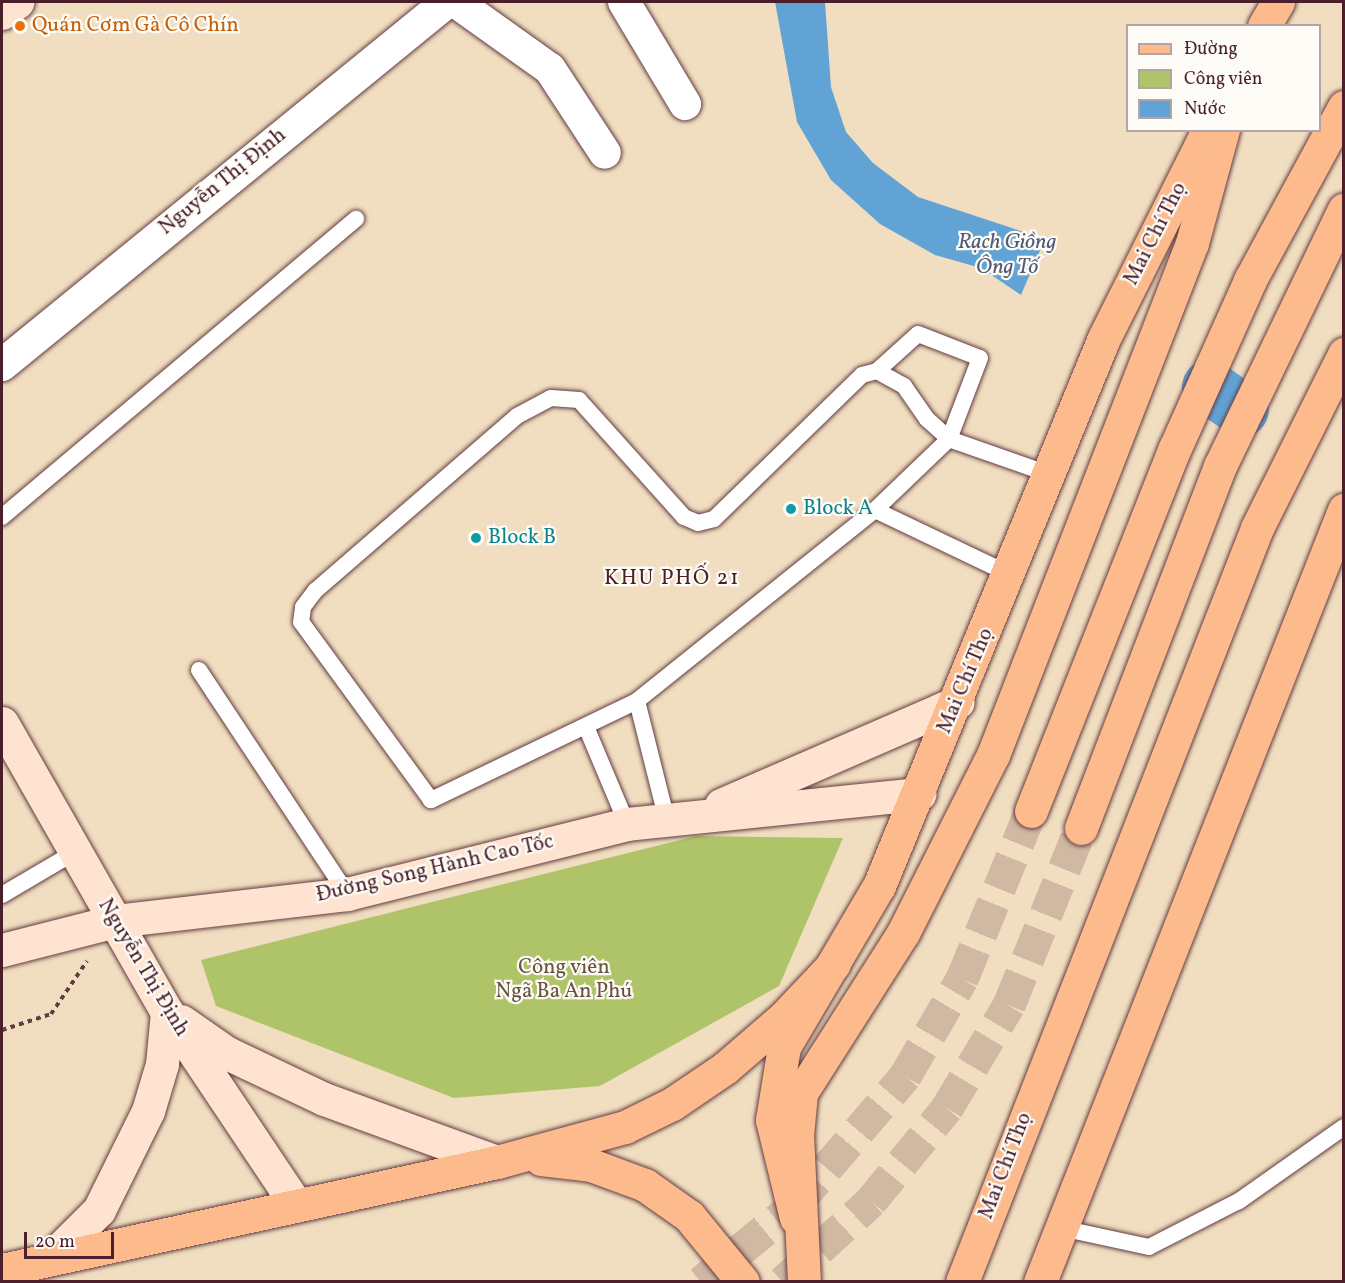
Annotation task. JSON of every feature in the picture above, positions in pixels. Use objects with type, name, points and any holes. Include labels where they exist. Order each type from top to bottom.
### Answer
[{"type":"main road","points":[[2,13],[17,2]]},
{"type":"main road","points":[[1265,24],[1278,2]]},
{"type":"main road","points":[[1031,811],[1175,448],[1250,280],[1344,107]]},
{"type":"main road","name":"Mai Chí Thọ","points":[[801,1234],[774,1143],[772,1097],[792,1028],[834,964],[879,886],[1011,575],[1104,338],[1207,132]]},
{"type":"main road","name":"Mai Chí Thọ","points":[[804,1281],[796,1136],[801,1093],[903,933],[993,755],[1192,243],[1222,132]]},
{"type":"main road","points":[[1081,828],[1220,466],[1344,209]]},
{"type":"main road","name":"Mai Chí Thọ","points":[[962,1281],[1257,528],[1344,354]]},
{"type":"main road","points":[[1040,1281],[1344,510]]},
{"type":"main road","name":"Đường Song Hành Cao Tốc","points":[[680,818],[958,702]]},
{"type":"main road","name":"Nguyễn Thị Định","points":[[2,723],[167,1012],[296,1205]]},
{"type":"main road","name":"Đường Song Hành Cao Tốc","points":[[2,950],[115,921],[347,894],[627,824],[919,794]]},
{"type":"main road","points":[[2,1270],[497,1162],[625,1127],[672,1104],[754,1044],[834,964]]},
{"type":"main road","points":[[51,1258],[99,1210],[148,1111],[162,1064],[167,1012],[227,1053],[324,1099],[497,1162],[560,1160],[645,1185],[688,1216],[743,1281]]},
{"type":"street","name":"Nguyễn Thị Định","points":[[2,365],[447,2]]},
{"type":"street","points":[[456,2],[550,69],[605,153]]},
{"type":"street","points":[[624,2],[685,104]]},
{"type":"lane","points":[[2,517],[356,219]]},
{"type":"lane","points":[[918,334],[980,358],[949,439],[875,510],[637,701],[586,729],[431,800],[310,638],[301,622],[303,607],[538,402],[579,400],[684,517],[704,523],[714,519],[862,375],[878,371],[918,334]]},
{"type":"lane","points":[[878,371],[904,386],[927,419],[949,439],[1049,474]]},
{"type":"lane","points":[[875,510],[1011,575]]},
{"type":"lane","points":[[199,670],[347,894]]},
{"type":"lane","points":[[637,701],[680,818]]},
{"type":"lane","points":[[586,729],[627,824]]},
{"type":"lane","points":[[2,895],[75,852]]},
{"type":"lane","points":[[1061,1228],[1149,1247],[1239,1201],[1344,1128]]},
{"type":"path","points":[[2,1030],[51,1014],[115,921]]},
{"type":"green space","name":"Công viên Ngã Ba An Phú","points":[[696,836],[843,838],[779,986],[600,1086],[454,1098],[216,1006],[201,960]]},
{"type":"water","name":"Rạch Giồng Ông Tố","points":[[775,2],[825,2],[831,87],[846,132],[873,163],[918,197],[1045,239],[1021,295],[981,268],[935,255],[880,224],[831,180],[797,122]]},
{"type":"waterway","points":[[1209,387],[1242,410]]},
{"type":"tunnel","points":[[701,1282],[795,1205],[905,1076],[962,979],[1031,811]]},
{"type":"tunnel","points":[[783,1282],[871,1201],[947,1108],[1009,1005],[1081,828]]},
{"type":"place","name":"Quán Cơm Gà Cô Chín","points":[[20,26]]},
{"type":"place","name":"Block A","points":[[791,509]]},
{"type":"place","name":"Block B","points":[[476,538]]},
{"type":"district","name":"KHU PHỐ 21","points":[[672,579]]}]
